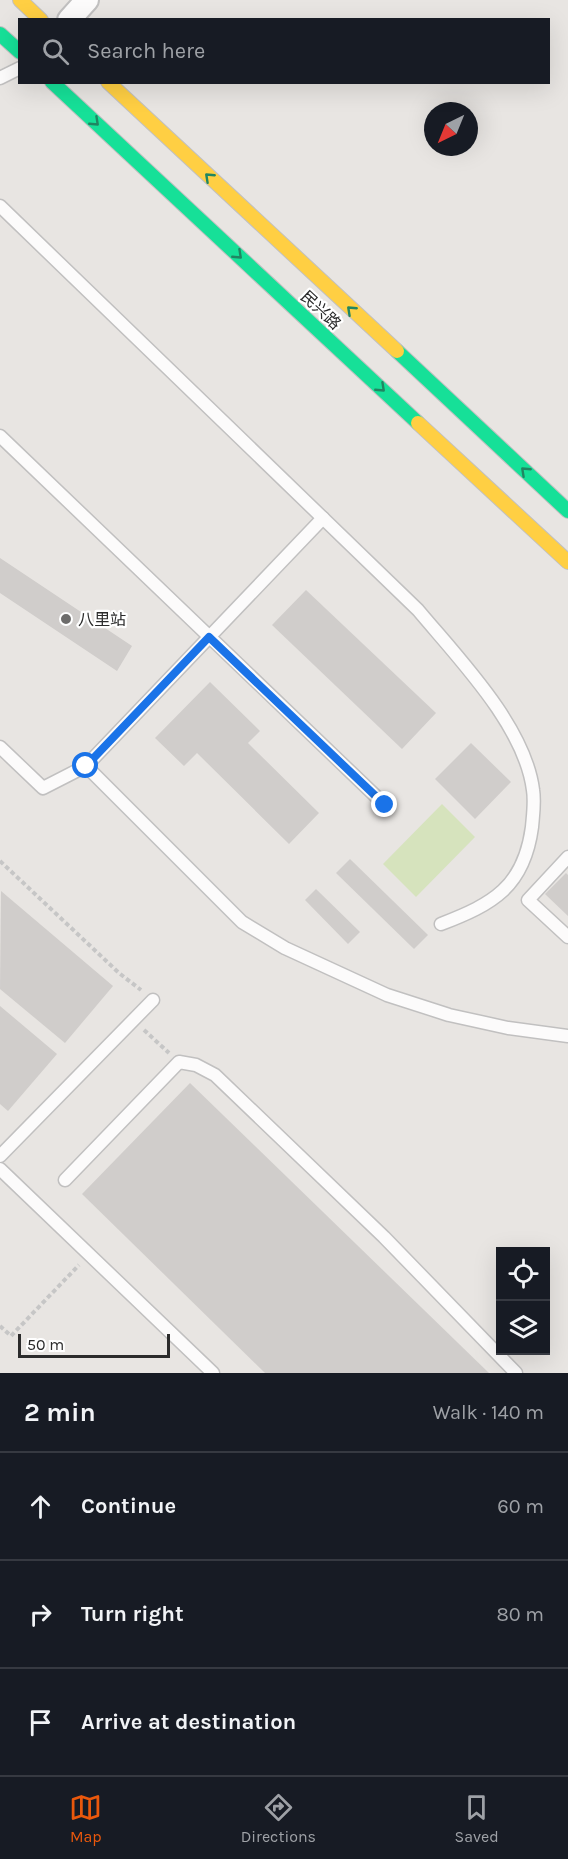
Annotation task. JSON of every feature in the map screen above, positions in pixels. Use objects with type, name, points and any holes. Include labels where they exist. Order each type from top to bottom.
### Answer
[{"type":"street","points":[[20,0],[39,18]]},
{"type":"street","points":[[71,18],[87,0]]},
{"type":"street","points":[[0,34],[18,50]]},
{"type":"street","name":"民兴路","points":[[54,84],[538,527],[568,562]]},
{"type":"street","name":"民兴路","points":[[110,84],[563,505]]},
{"type":"lane","points":[[0,78],[18,69]]},
{"type":"lane","points":[[0,206],[418,610],[477,679],[507,723],[527,764],[533,790],[532,827],[526,857],[516,875],[491,901],[441,924]]},
{"type":"lane","points":[[0,436],[385,805]]},
{"type":"lane","points":[[0,747],[43,788],[86,766],[322,518]]},
{"type":"lane","points":[[86,766],[242,922],[285,948],[387,995],[449,1015],[508,1028],[568,1036]]},
{"type":"lane","points":[[568,857],[528,900],[568,937]]},
{"type":"lane","points":[[0,1156],[153,1000]]},
{"type":"lane","points":[[64,1180],[178,1062],[196,1065],[215,1075],[384,1238],[516,1373]]},
{"type":"lane","points":[[0,1169],[213,1373]]},
{"type":"path","points":[[0,861],[119,973],[153,1000]]},
{"type":"path","points":[[134,1020],[178,1062]]},
{"type":"path","points":[[0,1326],[11,1336],[89,1255]]},
{"type":"green space","points":[[442,804],[475,837],[416,897],[383,864]]},
{"type":"building","name":"八里站","points":[[0,558],[132,646],[117,671],[0,593]]},
{"type":"building","points":[[306,590],[436,713],[402,749],[272,625]]},
{"type":"building","points":[[210,682],[260,731],[248,743],[319,813],[289,844],[197,753],[184,766],[155,738]]},
{"type":"building","points":[[471,743],[511,782],[475,819],[435,779]]},
{"type":"building","points":[[350,859],[428,935],[414,949],[336,873]]},
{"type":"building","points":[[566,873],[568,875],[568,916],[545,894]]},
{"type":"building","points":[[316,889],[360,932],[348,944],[305,900]]},
{"type":"building","points":[[1,891],[113,986],[65,1043],[0,989]]},
{"type":"building","points":[[0,1006],[57,1054],[8,1111],[0,1104]]},
{"type":"building","points":[[190,1083],[489,1373],[265,1373],[82,1194]]},
{"type":"traffic: fast","points":[[0,34],[18,50]]},
{"type":"traffic: fast","points":[[54,84],[418,423]]},
{"type":"traffic: fast","points":[[397,351],[568,511]]},
{"type":"traffic: slow","points":[[20,0],[39,18]]},
{"type":"traffic: slow","points":[[110,84],[397,351]]},
{"type":"traffic: slow","points":[[418,423],[568,562]]},
{"type":"place","name":"八里站","points":[[66,619]]},
{"type":"route","points":[[86,766],[209,637],[385,805]]}]
